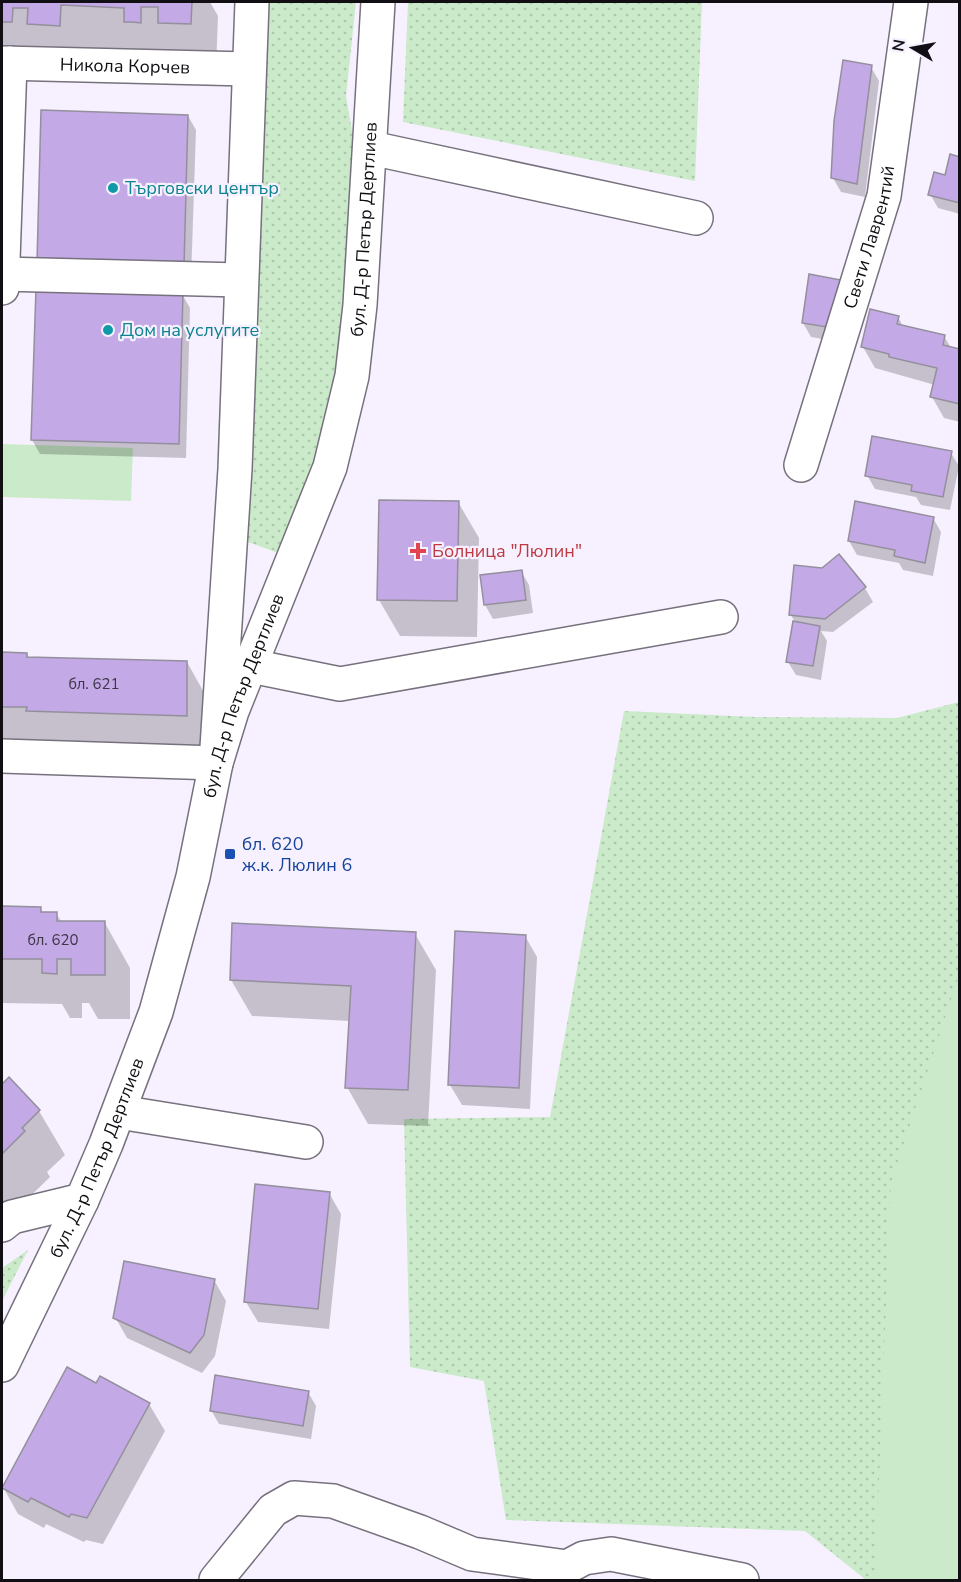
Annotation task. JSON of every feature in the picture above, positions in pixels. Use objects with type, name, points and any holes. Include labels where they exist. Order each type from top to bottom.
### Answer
[{"type":"street","points":[[2,756],[216,763],[236,469],[240,280],[252,2]]},
{"type":"street","name":"бул. Д-р Петър Дертлиев","points":[[2,1365],[82,1200],[119,1112],[156,1012],[193,877],[216,763],[232,711],[330,467],[351,376],[360,305],[378,2]]},
{"type":"street","name":"Свети Лаврентий","points":[[801,465],[884,196],[911,2]]},
{"type":"street","points":[[2,288],[5,63]]},
{"type":"street","name":"Никола Корчев","points":[[5,63],[248,69]]},
{"type":"street","points":[[371,147],[696,218]]},
{"type":"street","points":[[2,274],[240,280]]},
{"type":"street","points":[[250,666],[340,684],[721,617]]},
{"type":"street","points":[[119,1112],[306,1142]]},
{"type":"street","points":[[2,1225],[12,1217],[82,1200]]},
{"type":"street","points":[[216,1581],[273,1510],[294,1498],[333,1501],[420,1532],[472,1554],[558,1573],[584,1558],[611,1554],[742,1581]]},
{"type":"green space","points":[[266,2],[356,2],[346,96],[355,148],[340,374],[318,463],[281,554],[245,541]]},
{"type":"green space","points":[[408,2],[702,2],[695,181],[403,122]]},
{"type":"green space","points":[[2,444],[133,448],[131,501],[2,497]]},
{"type":"green space","points":[[959,702],[959,1103],[932,1580],[866,1580],[805,1531],[506,1520],[484,1381],[410,1367],[404,1119],[550,1117],[624,711],[755,717],[897,718]]},
{"type":"green space","points":[[959,975],[959,1580],[875,1580],[891,1182]]},
{"type":"green space","points":[[28,1250],[2,1301],[2,1268]]},
{"type":"building","points":[[2,2],[192,2],[191,24],[158,23],[158,7],[141,7],[141,23],[124,22],[124,8],[61,5],[60,26],[27,24],[28,8],[13,8],[12,22],[2,22]]},
{"type":"building","points":[[843,60],[872,65],[857,184],[831,178],[834,121]]},
{"type":"building","name":"Търговски център","points":[[41,110],[188,115],[184,267],[37,262]]},
{"type":"building","points":[[950,154],[960,157],[960,203],[928,195],[934,172],[945,175]]},
{"type":"building","points":[[809,274],[841,280],[833,328],[802,323]]},
{"type":"building","name":"Дом на услугите","points":[[36,288],[183,292],[179,444],[31,440]]},
{"type":"building","points":[[870,309],[899,316],[897,324],[945,335],[943,345],[960,349],[960,404],[930,397],[937,368],[889,357],[889,354],[861,347]]},
{"type":"building","points":[[872,436],[952,451],[943,497],[911,491],[912,485],[865,476]]},
{"type":"building","name":"Болница \"Люлин\"","points":[[379,500],[459,501],[457,601],[377,600]]},
{"type":"building","points":[[855,501],[934,517],[925,563],[894,556],[895,550],[848,541]]},
{"type":"building","points":[[839,554],[866,587],[825,619],[789,615],[794,565],[822,568]]},
{"type":"building","points":[[522,570],[526,600],[484,605],[480,575]]},
{"type":"building","points":[[793,621],[820,626],[813,666],[786,662]]},
{"type":"building","points":[[2,652],[27,653],[27,657],[187,661],[187,716],[26,711],[27,707],[2,707]]},
{"type":"building","points":[[2,906],[41,907],[41,912],[57,912],[57,921],[105,921],[105,975],[71,975],[71,959],[57,959],[57,974],[42,973],[42,959],[2,959]]},
{"type":"building","points":[[232,923],[416,932],[408,1090],[345,1088],[351,986],[230,980]]},
{"type":"building","points":[[455,931],[526,935],[519,1088],[448,1085]]},
{"type":"building","points":[[9,1077],[40,1110],[22,1128],[25,1131],[2,1154],[2,1084]]},
{"type":"building","points":[[255,1184],[330,1192],[318,1309],[244,1302]]},
{"type":"building","points":[[124,1261],[215,1279],[204,1335],[190,1353],[113,1318]]},
{"type":"building","points":[[67,1367],[96,1383],[100,1376],[150,1403],[87,1518],[71,1514],[69,1517],[31,1498],[28,1502],[2,1488]]},
{"type":"building","points":[[215,1375],[309,1391],[303,1426],[210,1411]]},
{"type":"place","name":"Търговски център","points":[[113,188]]},
{"type":"place","name":"Дом на услугите","points":[[108,330]]},
{"type":"place","name":"Болница \"Люлин\"","points":[[418,551]]},
{"type":"place","name":"бл. 620 ж.к. Люлин 6","points":[[230,854]]}]
